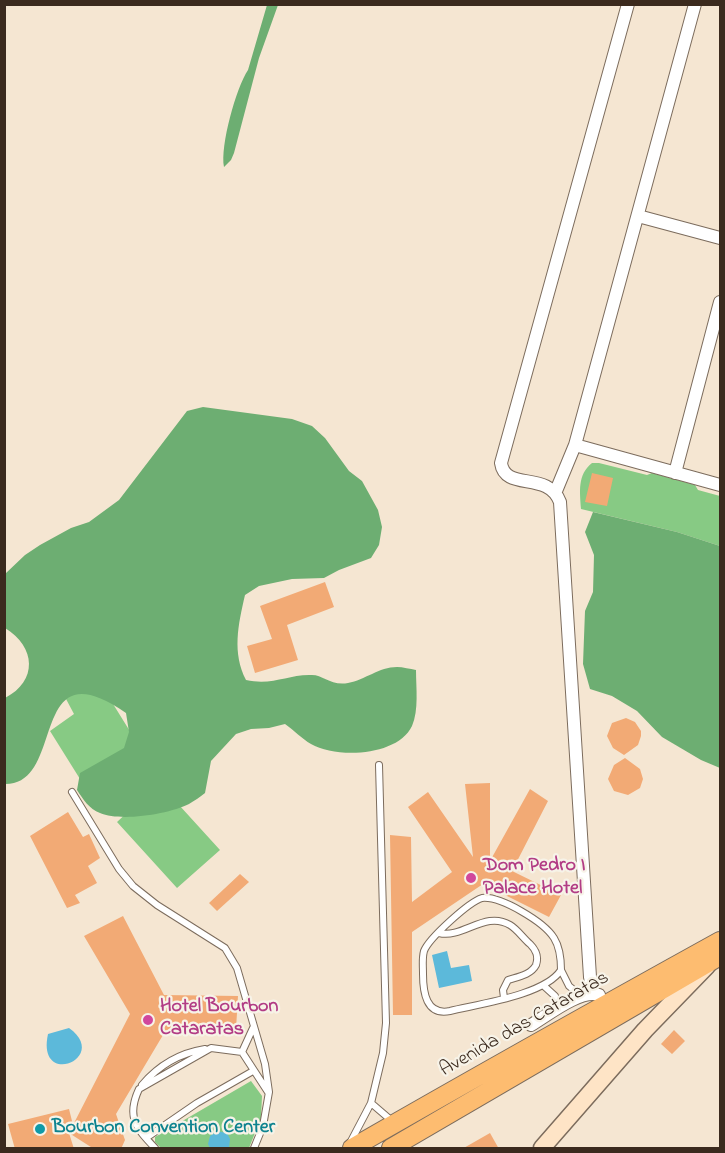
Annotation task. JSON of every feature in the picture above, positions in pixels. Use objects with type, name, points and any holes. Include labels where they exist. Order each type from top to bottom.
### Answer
[{"type":"main road","name":"Avenida das Cataratas","points":[[391,1149],[720,941]]},
{"type":"main road","name":"Avenida das Cataratas","points":[[352,1149],[565,1026],[615,1008],[716,959]]},
{"type":"street","points":[[628,4],[501,463],[502,471],[507,476],[549,487],[556,491],[560,502],[590,977],[593,993],[634,1018],[645,1030]]},
{"type":"street","points":[[556,491],[575,445],[695,4]]},
{"type":"street","points":[[638,216],[720,238]]},
{"type":"street","points":[[675,472],[720,302]]},
{"type":"street","points":[[575,445],[720,485]]},
{"type":"street","points":[[542,1149],[645,1030],[716,959]]},
{"type":"street","points":[[531,1025],[580,996],[593,993]]},
{"type":"street","points":[[559,1008],[565,1026]]},
{"type":"lane","points":[[347,1149],[371,1103],[383,1053],[386,1023],[379,765]]},
{"type":"lane","points":[[72,792],[119,869],[133,886],[157,905],[225,948],[237,968],[265,1064],[269,1092],[263,1126],[254,1149]]},
{"type":"lane","points":[[561,970],[544,986],[504,998],[440,1012],[431,1007],[426,999],[423,983],[423,956],[428,944],[438,933],[474,901],[487,898],[496,899],[539,922],[550,932],[556,942],[561,970],[569,986],[580,996]]},
{"type":"lane","points":[[438,933],[457,934],[485,922],[510,925],[536,950],[535,967],[530,972],[508,980],[504,998]]},
{"type":"lane","points":[[544,986],[555,996],[559,1008]]},
{"type":"lane","points":[[242,1052],[254,1027]]},
{"type":"lane","points":[[155,1149],[135,1125],[132,1115],[139,1089],[211,1048],[242,1052]]},
{"type":"lane","points":[[242,1052],[269,1092]]},
{"type":"lane","points":[[146,1138],[253,1071]]},
{"type":"lane","points":[[371,1103],[394,1124]]},
{"type":"green space","points":[[267,5],[278,5],[259,58],[234,153],[224,167],[224,146],[230,117],[243,78],[248,70]]},
{"type":"green space","points":[[203,407],[292,419],[312,426],[325,438],[349,471],[362,481],[378,510],[382,527],[379,545],[371,558],[324,578],[292,579],[259,586],[245,595],[238,649],[246,680],[264,682],[312,675],[342,684],[390,668],[416,670],[416,706],[412,726],[405,736],[394,744],[381,749],[351,753],[322,749],[304,740],[285,724],[251,729],[236,734],[211,761],[205,793],[189,804],[158,814],[132,817],[109,816],[93,809],[77,790],[80,773],[124,748],[129,732],[126,713],[95,696],[74,695],[61,705],[36,764],[24,778],[5,784],[5,698],[23,683],[29,664],[23,645],[5,628],[5,574],[25,555],[40,545],[71,528],[89,522],[119,500],[187,411]]},
{"type":"green space","points":[[592,463],[647,475],[652,473],[695,485],[698,490],[720,496],[720,546],[677,532],[581,509],[582,478]]},
{"type":"green space","points":[[593,512],[677,532],[720,546],[720,768],[701,760],[662,737],[637,711],[612,696],[590,689],[583,664],[585,611],[593,592],[594,555],[585,532]]},
{"type":"green space","points":[[87,662],[136,741],[80,779],[50,731],[74,714],[57,682]]},
{"type":"green space","points":[[159,783],[220,850],[177,888],[117,822]]},
{"type":"green space","points":[[251,1081],[262,1096],[261,1118],[249,1148],[161,1148],[155,1142],[155,1137]]},
{"type":"water","points":[[447,951],[451,968],[469,965],[472,981],[439,988],[432,955]]},
{"type":"water","points":[[69,1028],[80,1039],[82,1049],[78,1058],[70,1063],[60,1064],[52,1060],[47,1051],[48,1034]]},
{"type":"water","points":[[217,1131],[227,1133],[230,1139],[229,1148],[210,1148],[208,1144],[210,1136]]},
{"type":"building","points":[[592,473],[613,478],[607,506],[585,502]]},
{"type":"building","points":[[325,582],[334,607],[287,625],[298,660],[255,673],[247,646],[272,639],[260,606]]},
{"type":"building","points":[[626,718],[635,722],[641,731],[641,736],[638,745],[624,755],[613,748],[607,736],[612,723]]},
{"type":"building","points":[[625,758],[640,769],[643,779],[640,788],[628,795],[614,791],[608,779],[614,765]]},
{"type":"building","points":[[490,783],[490,861],[530,789],[548,801],[512,871],[561,895],[549,917],[483,884],[412,932],[412,1015],[393,1015],[390,835],[411,837],[412,902],[452,872],[408,807],[428,792],[473,857],[465,784]]},
{"type":"building","points":[[68,812],[83,837],[89,834],[100,858],[88,866],[97,883],[75,895],[80,903],[67,908],[30,836]]},
{"type":"building","points":[[240,874],[249,882],[217,911],[209,903]]},
{"type":"building","points":[[123,916],[164,995],[238,996],[236,1029],[172,1029],[163,1035],[116,1114],[125,1140],[121,1149],[94,1149],[69,1133],[74,1149],[15,1149],[8,1124],[69,1109],[73,1125],[130,1014],[84,936]]},
{"type":"building","points":[[674,1030],[685,1041],[672,1054],[661,1044]]},
{"type":"building","points":[[490,1133],[499,1149],[462,1149]]},
{"type":"place","name":"Dom Pedro I Palace Hotel","points":[[471,878]]},
{"type":"place","name":"Hotel Bourbon Cataratas","points":[[148,1020]]},
{"type":"place","name":"Bourbon Convention Center","points":[[40,1129]]}]
